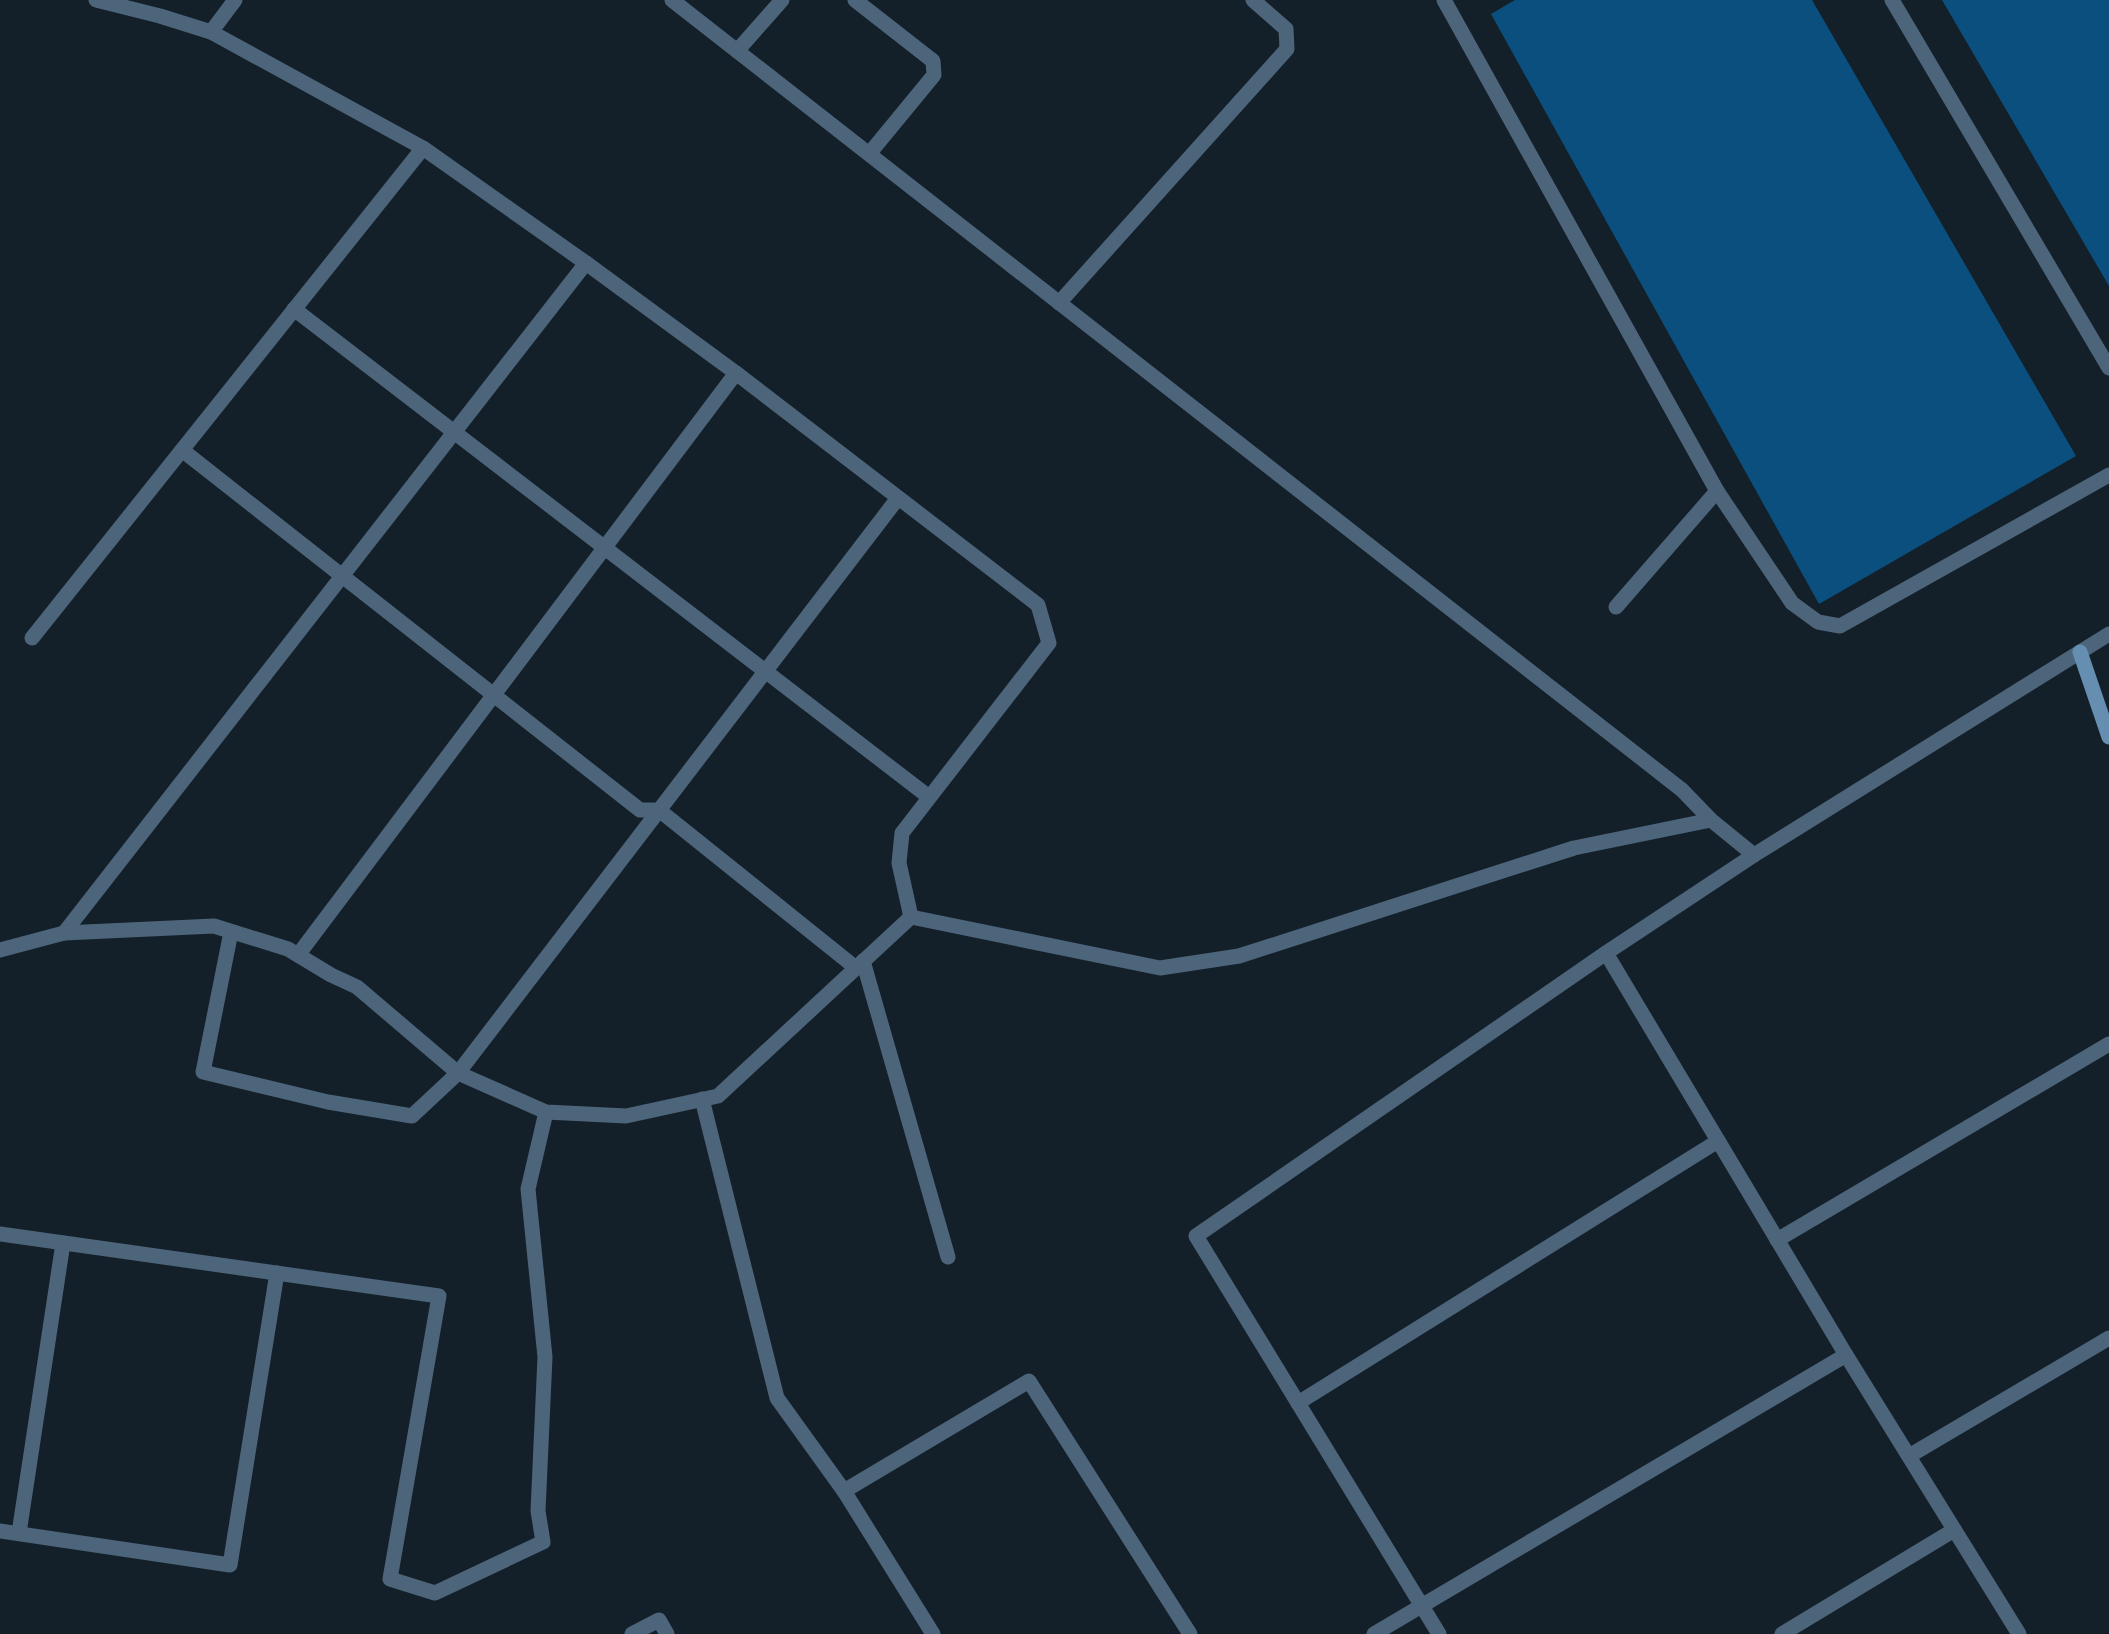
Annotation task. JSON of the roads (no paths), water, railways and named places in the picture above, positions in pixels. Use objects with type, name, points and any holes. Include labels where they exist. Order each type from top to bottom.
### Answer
[{"type":"street","points":[[96,0],[211,32],[423,148],[736,373],[1038,605],[1049,643],[902,833],[899,863],[911,917]]},
{"type":"street","points":[[211,32],[235,0]]},
{"type":"street","points":[[672,0],[1682,790],[1711,820],[1754,855]]},
{"type":"street","points":[[738,51],[782,0]]},
{"type":"street","points":[[855,0],[933,61],[934,75],[869,154]]},
{"type":"street","points":[[1059,303],[1287,49],[1286,29],[1253,0]]},
{"type":"street","points":[[1444,0],[1717,490],[1792,603],[1818,622],[1840,626],[2109,475]]},
{"type":"street","points":[[1892,0],[2109,368]]},
{"type":"street","points":[[32,638],[423,148]]},
{"type":"street","points":[[64,933],[586,263]]},
{"type":"street","points":[[294,309],[929,797]]},
{"type":"street","points":[[298,955],[736,373]]},
{"type":"street","points":[[182,450],[640,810],[659,810],[860,964],[948,1257]]},
{"type":"street","points":[[1616,607],[1717,490]]},
{"type":"street","points":[[231,932],[203,1072],[327,1102],[412,1116],[458,1073],[898,498]]},
{"type":"street","points":[[1440,1634],[1196,1236],[1606,953],[1754,855],[2109,634]]},
{"type":"street","points":[[2080,652],[2109,737]]},
{"type":"street","points":[[911,917],[1160,969],[1239,956],[1574,848],[1711,820]]},
{"type":"street","points":[[0,950],[64,933],[213,926],[288,949],[331,975],[357,987],[458,1073],[546,1112],[626,1116],[718,1096],[911,917]]},
{"type":"street","points":[[1606,953],[1846,1355],[2019,1634]]},
{"type":"street","points":[[1777,1240],[2109,1044]]},
{"type":"street","points":[[702,1099],[777,1398],[844,1491],[933,1634]]},
{"type":"street","points":[[0,1234],[439,1296],[390,1579],[435,1593],[543,1542],[538,1511],[544,1358],[528,1189],[546,1112]]},
{"type":"street","points":[[1298,1403],[1718,1141]]},
{"type":"street","points":[[19,1533],[63,1243]]},
{"type":"street","points":[[0,1531],[230,1565],[277,1273]]},
{"type":"street","points":[[1909,1456],[2109,1338]]},
{"type":"street","points":[[1374,1634],[1846,1355]]},
{"type":"street","points":[[844,1491],[1029,1382],[1190,1634]]},
{"type":"street","points":[[1782,1634],[1954,1530]]},
{"type":"street","points":[[632,1634],[659,1620],[667,1634]]}]
